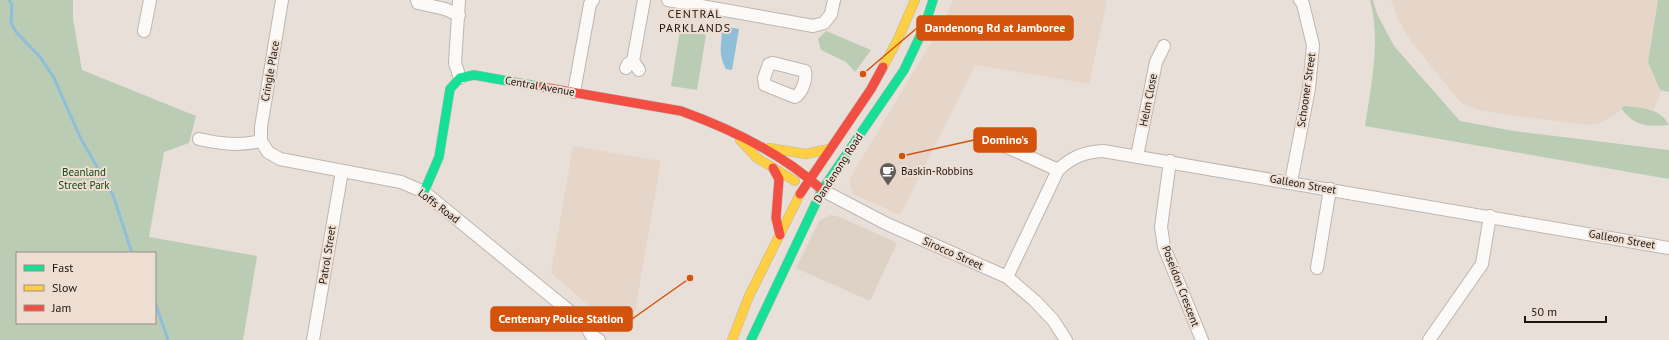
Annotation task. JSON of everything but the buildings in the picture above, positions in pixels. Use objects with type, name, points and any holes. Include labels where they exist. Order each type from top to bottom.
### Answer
[{"type":"main road","name":"Dandenong Road","points":[[732,340],[749,296],[806,182],[871,89],[898,39],[915,0]]},
{"type":"main road","name":"Dandenong Road","points":[[751,340],[822,190],[904,70],[924,28],[933,0]]},
{"type":"main road","name":"Central Avenue","points":[[460,78],[474,75],[681,111],[703,118],[736,136],[761,146],[805,155],[815,154],[829,149]]},
{"type":"main road","points":[[424,192],[434,172],[450,89],[460,78]]},
{"type":"main road","name":"Central Avenue","points":[[736,136],[757,158],[773,168],[822,190]]},
{"type":"main road","name":"Central Avenue","points":[[761,146],[806,182]]},
{"type":"main road","points":[[773,168],[779,179],[776,218],[780,235]]},
{"type":"street","points":[[144,31],[150,0]]},
{"type":"street","name":"Cringle Place","points":[[261,141],[260,127],[282,0]]},
{"type":"street","points":[[417,0],[418,2],[445,9],[459,15]]},
{"type":"street","points":[[459,0],[454,63],[460,78]]},
{"type":"street","points":[[574,92],[590,4],[593,0]]},
{"type":"street","points":[[632,67],[644,0]]},
{"type":"street","points":[[668,0],[733,6],[813,26],[824,23],[831,14],[834,0]]},
{"type":"street","name":"Schooner Street","points":[[1291,182],[1309,88],[1313,45],[1303,4],[1300,0]]},
{"type":"street","name":"Helm Close","points":[[1137,156],[1156,62],[1164,46]]},
{"type":"street","points":[[199,139],[223,144],[243,145],[261,141]]},
{"type":"street","name":"Loffs Road","points":[[261,141],[268,152],[280,159],[400,182],[424,192],[585,324],[593,338]]},
{"type":"street","points":[[1005,146],[1058,170]]},
{"type":"street","name":"Galleon Street","points":[[1007,277],[1058,170],[1068,160],[1084,152],[1103,151],[1170,161],[1669,248]]},
{"type":"street","name":"Poseidon Crescent","points":[[1170,161],[1161,227],[1164,247],[1202,340]]},
{"type":"street","name":"Patrol Street","points":[[314,340],[342,170]]},
{"type":"street","points":[[1317,268],[1330,189]]},
{"type":"street","name":"Sirocco Street","points":[[822,190],[887,224],[1007,277],[1035,301],[1053,320],[1066,340]]},
{"type":"street","points":[[1429,340],[1482,264],[1490,216]]},
{"type":"shaded area","points":[[953,0],[1107,0],[1089,84],[975,65],[900,215],[853,194],[850,185],[850,178],[945,19]]},
{"type":"shaded area","points":[[1391,0],[1658,0],[1648,62],[1661,90],[1654,110],[1625,106],[1612,117],[1598,124],[1585,125],[1482,111],[1462,104],[1412,43],[1398,19]]},
{"type":"shaded area","points":[[573,146],[661,161],[632,329],[613,326],[551,273]]},
{"type":"shaded area","points":[[830,215],[840,217],[897,243],[870,301],[796,268],[819,221]]},
{"type":"green space","name":"Beanland Street Park","points":[[0,0],[73,0],[73,19],[82,70],[196,116],[189,143],[164,152],[149,237],[257,256],[243,340],[0,340]]},
{"type":"green space","points":[[1370,0],[1373,0],[1377,14],[1394,46],[1460,121],[1514,131],[1669,150],[1669,179],[1365,126],[1375,47],[1375,31]]},
{"type":"green space","points":[[1658,0],[1669,0],[1669,92],[1660,90],[1648,62]]},
{"type":"green space","points":[[680,30],[706,35],[697,90],[671,86]]},
{"type":"green space","points":[[826,31],[871,50],[855,72],[846,62],[821,50],[818,39]]},
{"type":"green space","points":[[1625,106],[1644,108],[1656,112],[1665,119],[1669,125],[1648,126],[1637,122],[1631,119],[1621,108]]},
{"type":"water","points":[[721,26],[739,29],[732,70],[726,69],[721,57]]},
{"type":"waterway","points":[[9,0],[12,5],[11,23],[17,33],[40,57],[54,78],[80,137],[113,195],[132,252]]},
{"type":"waterway","points":[[156,305],[168,340]]},
{"type":"traffic: fast","points":[[751,340],[822,190],[904,70],[924,28],[933,0]]},
{"type":"traffic: fast","points":[[424,192],[439,157],[450,89],[460,78],[474,75],[542,87]]},
{"type":"traffic: slow","points":[[883,67],[898,39],[915,0]]},
{"type":"traffic: slow","points":[[740,140],[757,158],[795,181]]},
{"type":"traffic: slow","points":[[769,148],[806,154],[829,149]]},
{"type":"traffic: slow","points":[[732,340],[749,296],[800,194]]},
{"type":"traffic: jam","points":[[800,194],[871,89],[883,67]]},
{"type":"traffic: jam","points":[[542,87],[681,111],[737,134],[773,153],[807,177],[822,190]]},
{"type":"traffic: jam","points":[[773,168],[779,179],[776,218],[780,235]]},
{"type":"place","name":"Dandenong Rd at Jamboree","points":[[863,74]]},
{"type":"place","name":"Domino's","points":[[902,156]]},
{"type":"place","name":"Baskin-Robbins","points":[[888,186]]},
{"type":"place","name":"Centenary Police Station","points":[[690,278]]},
{"type":"district","name":"CENTRAL PARKLANDS","points":[[695,20]]}]
